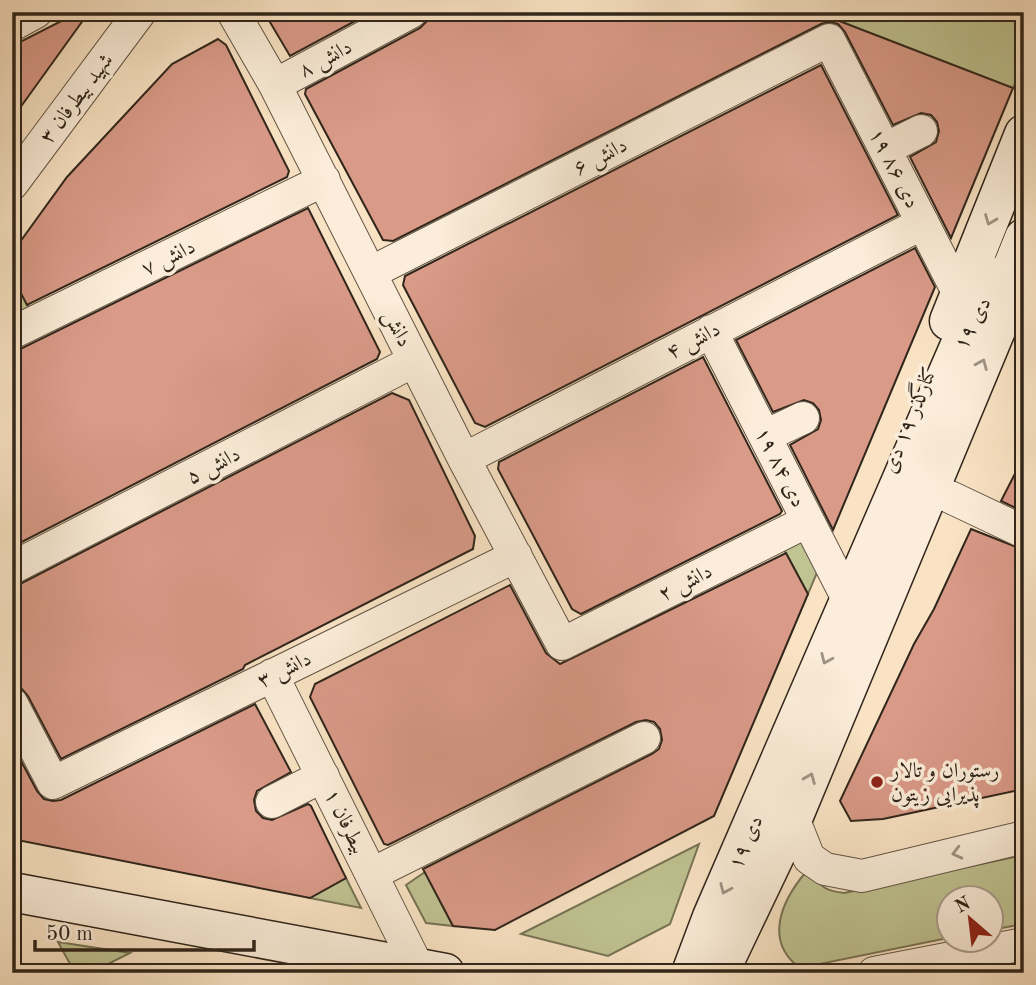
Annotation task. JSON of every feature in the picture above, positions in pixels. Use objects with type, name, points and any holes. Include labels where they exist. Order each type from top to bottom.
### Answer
[{"type":"main road","name":"کنارگذر ۱۹ دی","points":[[886,513],[884,472],[960,296],[1024,134]]},
{"type":"main road","name":"۱۹ دی","points":[[719,973],[793,818],[863,609],[886,513],[979,301],[1018,253]]},
{"type":"main road","name":"۱۹ دی","points":[[691,973],[712,917],[863,609],[1004,311],[1018,253]]},
{"type":"main road","points":[[863,609],[922,561],[1024,334]]},
{"type":"main road","points":[[12,892],[431,971]]},
{"type":"street","name":"شهید بیطرفان ۳","points":[[12,184],[140,12]]},
{"type":"street","name":"دانش","points":[[233,12],[275,85],[464,459],[562,644]]},
{"type":"street","name":"دانش ۸","points":[[275,85],[411,12]]},
{"type":"street","points":[[12,25],[37,13]]},
{"type":"street","name":"۱۹ دی ۸۶","points":[[829,40],[960,296]]},
{"type":"street","name":"۶ دانش","points":[[370,273],[829,40]]},
{"type":"street","points":[[886,149],[921,131]]},
{"type":"street","name":"دانش ۷","points":[[12,333],[324,180]]},
{"type":"street","name":"دانش ۴","points":[[464,459],[923,223]]},
{"type":"street","name":"۱۹ دی ۸۴","points":[[711,331],[808,521],[863,609]]},
{"type":"street","name":"دانش ۵","points":[[12,568],[414,361]]},
{"type":"street","points":[[765,436],[803,418]]},
{"type":"street","points":[[950,497],[1024,532]]},
{"type":"street","name":"۲ دانش","points":[[562,644],[808,521]]},
{"type":"street","name":"دانش ۳","points":[[13,706],[53,783],[516,556]]},
{"type":"street","name":"بیطرفان ۱","points":[[272,675],[372,874],[431,971]]},
{"type":"street","points":[[372,874],[644,738]]},
{"type":"street","points":[[272,802],[323,776]]},
{"type":"street","points":[[793,818],[809,858],[825,869],[862,876],[1024,837]]},
{"type":"street","points":[[874,973],[1024,944]]},
{"type":"green space","points":[[816,12],[1024,12],[1024,62],[1013,88]]},
{"type":"green space","points":[[12,276],[32,313],[12,323]]},
{"type":"green space","points":[[807,537],[821,563],[808,594],[783,548]]},
{"type":"green space","points":[[699,844],[670,924],[608,956],[521,934]]},
{"type":"green space","points":[[1024,855],[1024,924],[1004,928],[1004,884],[934,884],[934,941],[800,968],[782,946],[779,933],[784,908],[797,883],[806,872],[824,887],[844,893]]},
{"type":"green space","points":[[425,872],[453,926],[426,923],[406,885]]},
{"type":"green space","points":[[346,878],[361,908],[310,898]]},
{"type":"green space","points":[[58,942],[130,953],[90,973],[75,973]]},
{"type":"building","points":[[79,12],[89,12],[12,119],[12,46]]},
{"type":"building","points":[[264,12],[372,12],[290,56]]},
{"type":"building","points":[[429,12],[816,12],[1013,88],[951,238],[910,157],[936,142],[939,131],[937,122],[931,115],[921,113],[893,125],[845,32],[838,24],[829,22],[393,241],[383,240],[305,94],[306,89],[420,28],[427,21]]},
{"type":"building","points":[[218,39],[226,45],[289,171],[287,177],[27,305],[12,276],[12,253],[67,177],[172,64]]},
{"type":"building","points":[[821,65],[898,215],[485,427],[475,423],[403,285],[405,276]]},
{"type":"building","points":[[308,208],[380,352],[377,359],[12,547],[12,353]]},
{"type":"building","points":[[915,248],[935,287],[833,530],[790,445],[818,429],[821,420],[819,410],[813,403],[804,400],[773,412],[736,340]]},
{"type":"building","points":[[703,357],[782,511],[581,614],[572,609],[498,469],[499,462]]},
{"type":"building","points":[[392,393],[409,400],[475,536],[473,549],[245,665],[243,669],[61,759],[28,696],[21,688],[12,686],[12,586]]},
{"type":"building","points":[[1024,456],[1024,512],[1001,501]]},
{"type":"building","points":[[971,529],[1024,550],[1024,789],[883,819],[851,821],[840,801]]},
{"type":"building","points":[[786,553],[808,594],[714,816],[495,930],[453,926],[423,869],[652,754],[659,749],[662,740],[660,729],[654,722],[636,722],[388,845],[384,844],[310,697],[315,684],[510,585],[546,653],[560,664]]},
{"type":"building","points":[[255,704],[291,772],[257,791],[254,800],[256,811],[263,818],[272,820],[308,804],[311,806],[346,878],[310,898],[12,839],[12,744],[44,799],[61,800]]},
{"type":"place","name":"رستوران و تالار پذیرایی زیتون","points":[[877,782]]}]
